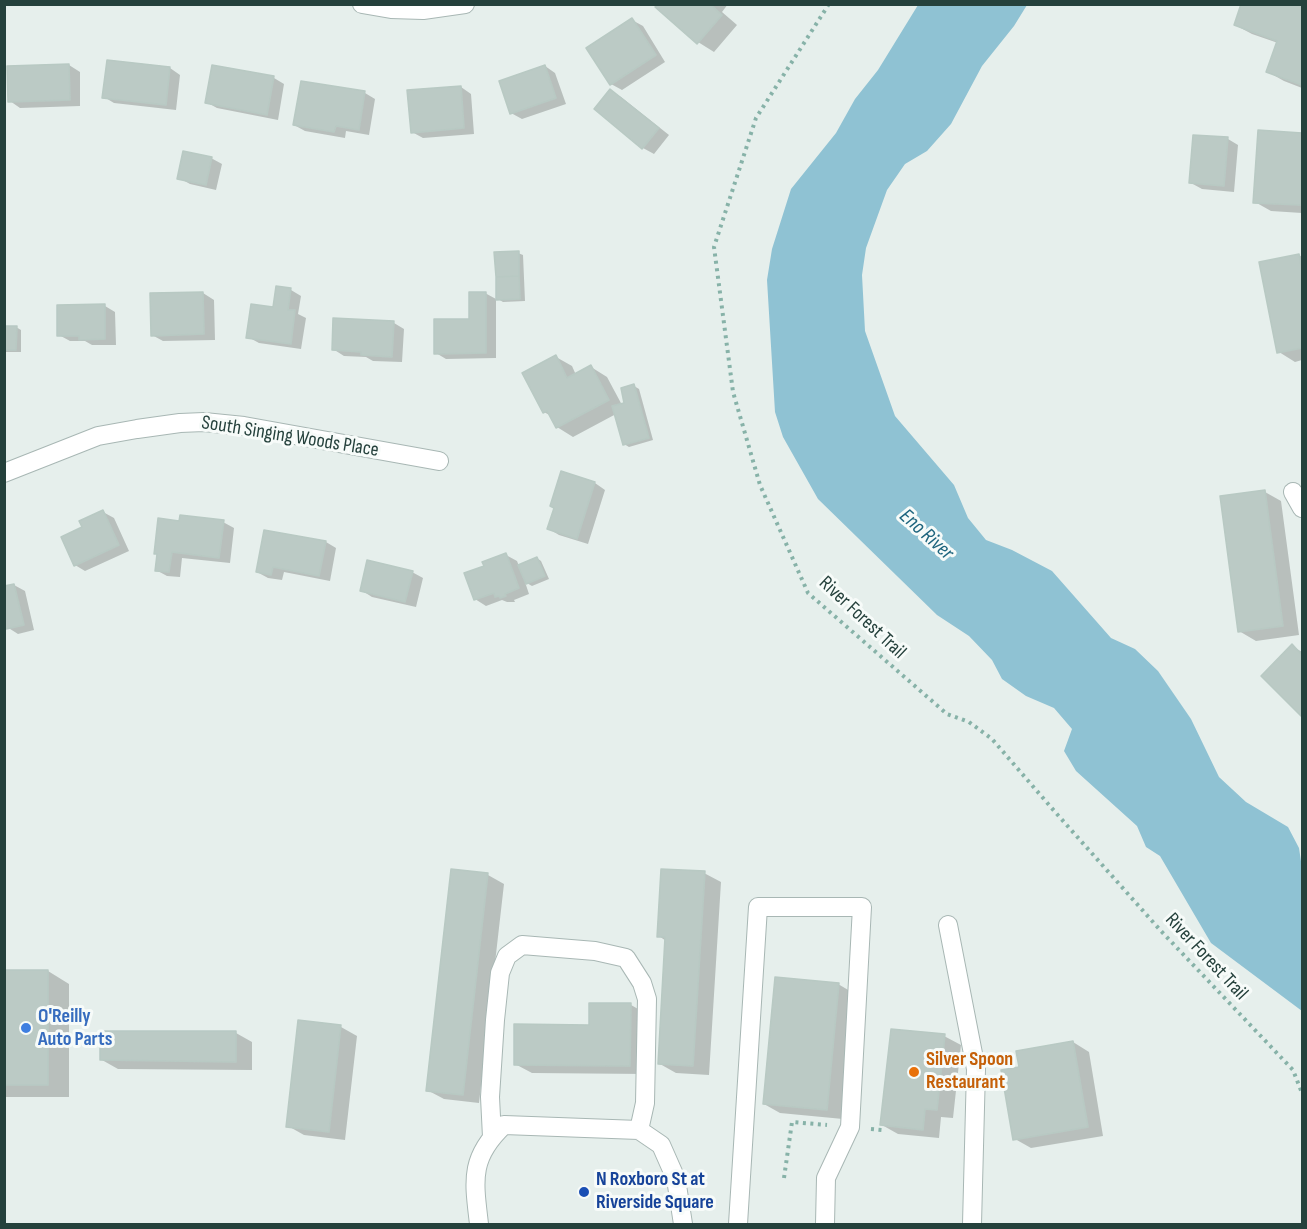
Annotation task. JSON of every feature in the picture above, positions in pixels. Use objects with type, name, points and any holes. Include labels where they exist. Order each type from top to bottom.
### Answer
[{"type":"street","points":[[362,4],[391,9],[423,10],[465,4]]},
{"type":"street","name":"South Singing Woods Place","points":[[4,473],[98,436],[180,423],[204,422],[244,426],[440,462]]},
{"type":"street","points":[[1293,492],[1302,508]]},
{"type":"street","points":[[738,1224],[758,907],[862,907],[850,1127],[826,1178],[825,1224]]},
{"type":"street","points":[[948,925],[976,1070],[972,1224]]},
{"type":"street","points":[[492,1137],[490,1097],[500,973],[507,956],[522,945],[595,951],[626,958],[642,983],[647,999],[646,1084],[645,1103],[639,1130]]},
{"type":"street","points":[[479,1224],[474,1185],[478,1158],[492,1137],[504,1125],[639,1130],[661,1145],[676,1179],[683,1224]]},
{"type":"path","name":"River Forest Trail","points":[[829,4],[756,118],[714,248],[733,392],[760,485],[808,593],[947,714],[969,722],[992,739],[1161,931],[1293,1070],[1302,1093]]},
{"type":"path","points":[[784,1178],[792,1122],[882,1130]]},
{"type":"water","name":"Eno River","points":[[918,5],[1027,5],[1014,26],[982,66],[951,124],[927,151],[905,164],[887,190],[866,248],[862,275],[865,331],[895,416],[954,485],[968,518],[986,540],[1012,550],[1052,571],[1111,638],[1135,649],[1158,671],[1191,719],[1219,777],[1246,802],[1288,827],[1299,848],[1302,868],[1302,1011],[1211,943],[1160,856],[1146,847],[1137,826],[1076,771],[1064,751],[1072,729],[1054,708],[1026,696],[1002,679],[992,660],[969,636],[937,615],[818,499],[783,437],[775,412],[767,280],[772,249],[791,189],[836,133],[855,99],[878,70]]},
{"type":"building","points":[[658,4],[710,4],[722,15],[697,44],[655,7]]},
{"type":"building","points":[[1241,4],[1302,4],[1302,85],[1266,72],[1277,41],[1234,25]]},
{"type":"building","points":[[632,18],[656,55],[610,85],[586,48]]},
{"type":"building","points":[[107,60],[170,67],[166,105],[102,98]]},
{"type":"building","points":[[69,64],[70,100],[8,102],[7,66]]},
{"type":"building","points":[[212,65],[274,76],[267,115],[205,103]]},
{"type":"building","points":[[545,65],[556,98],[510,114],[499,81]]},
{"type":"building","points":[[301,81],[365,91],[359,130],[336,126],[334,132],[293,125]]},
{"type":"building","points":[[461,86],[464,128],[411,133],[407,90]]},
{"type":"building","points":[[610,89],[659,128],[642,149],[594,109]]},
{"type":"building","points":[[1258,130],[1302,133],[1301,205],[1253,203]]},
{"type":"building","points":[[1193,135],[1228,137],[1224,186],[1189,183]]},
{"type":"building","points":[[183,151],[212,157],[206,185],[177,179]]},
{"type":"building","points":[[519,251],[519,276],[496,277],[494,252]]},
{"type":"building","points":[[1299,254],[1302,270],[1302,348],[1277,353],[1259,262]]},
{"type":"building","points":[[519,276],[520,299],[496,300],[496,277]]},
{"type":"building","points":[[276,286],[291,288],[288,310],[295,310],[291,344],[246,338],[251,304],[273,307]]},
{"type":"building","points":[[203,292],[204,334],[151,336],[150,293]]},
{"type":"building","points":[[469,292],[486,292],[486,353],[434,354],[434,319],[469,319]]},
{"type":"building","points":[[105,304],[105,339],[79,340],[79,336],[57,336],[57,305]]},
{"type":"building","points":[[333,318],[394,321],[392,357],[332,350]]},
{"type":"building","points":[[4,326],[17,326],[16,350],[4,350]]},
{"type":"building","points":[[556,355],[567,378],[591,365],[609,400],[556,428],[547,411],[543,413],[522,373]]},
{"type":"building","points":[[634,384],[649,438],[623,445],[612,406],[624,403],[621,388]]},
{"type":"building","points":[[561,471],[595,482],[577,539],[547,529],[554,508],[550,506]]},
{"type":"building","points":[[1265,490],[1283,626],[1238,632],[1220,496]]},
{"type":"building","points":[[103,510],[119,545],[74,566],[61,537],[82,527],[79,521]]},
{"type":"building","points":[[180,515],[224,520],[219,558],[172,552],[169,572],[155,571],[157,554],[154,554],[158,518],[179,521]]},
{"type":"building","points":[[264,530],[326,541],[319,576],[273,567],[271,575],[256,572]]},
{"type":"building","points":[[506,553],[519,588],[500,598],[495,597],[494,593],[474,600],[464,573],[484,566],[482,562]]},
{"type":"building","points":[[537,557],[545,576],[526,584],[518,565]]},
{"type":"building","points":[[367,560],[413,571],[405,602],[360,591]]},
{"type":"building","points":[[14,584],[24,625],[6,629],[4,586]]},
{"type":"building","points":[[1292,644],[1302,655],[1302,717],[1261,676]]},
{"type":"building","points":[[451,869],[488,873],[463,1095],[426,1091]]},
{"type":"building","points":[[661,869],[705,871],[693,1066],[658,1064],[665,937],[657,937]]},
{"type":"building","name":"O'Reilly Auto Parts","points":[[4,970],[48,970],[48,1085],[4,1085]]},
{"type":"building","points":[[775,977],[839,983],[827,1110],[763,1104]]},
{"type":"building","points":[[589,1003],[631,1003],[630,1066],[514,1065],[514,1024],[589,1025]]},
{"type":"building","points":[[298,1020],[341,1025],[329,1132],[286,1127]]},
{"type":"building","name":"Silver Spoon Restaurant","points":[[891,1029],[945,1034],[937,1110],[925,1109],[923,1130],[880,1125]]},
{"type":"building","points":[[100,1031],[236,1031],[236,1062],[100,1060]]},
{"type":"building","points":[[1073,1041],[1088,1127],[1013,1140],[1001,1070],[1019,1067],[1016,1051]]},
{"type":"place","name":"O'Reilly Auto Parts","points":[[26,1028]]},
{"type":"place","name":"Silver Spoon Restaurant","points":[[914,1072]]},
{"type":"place","name":"N Roxboro St at Riverside Square","points":[[584,1192]]}]
